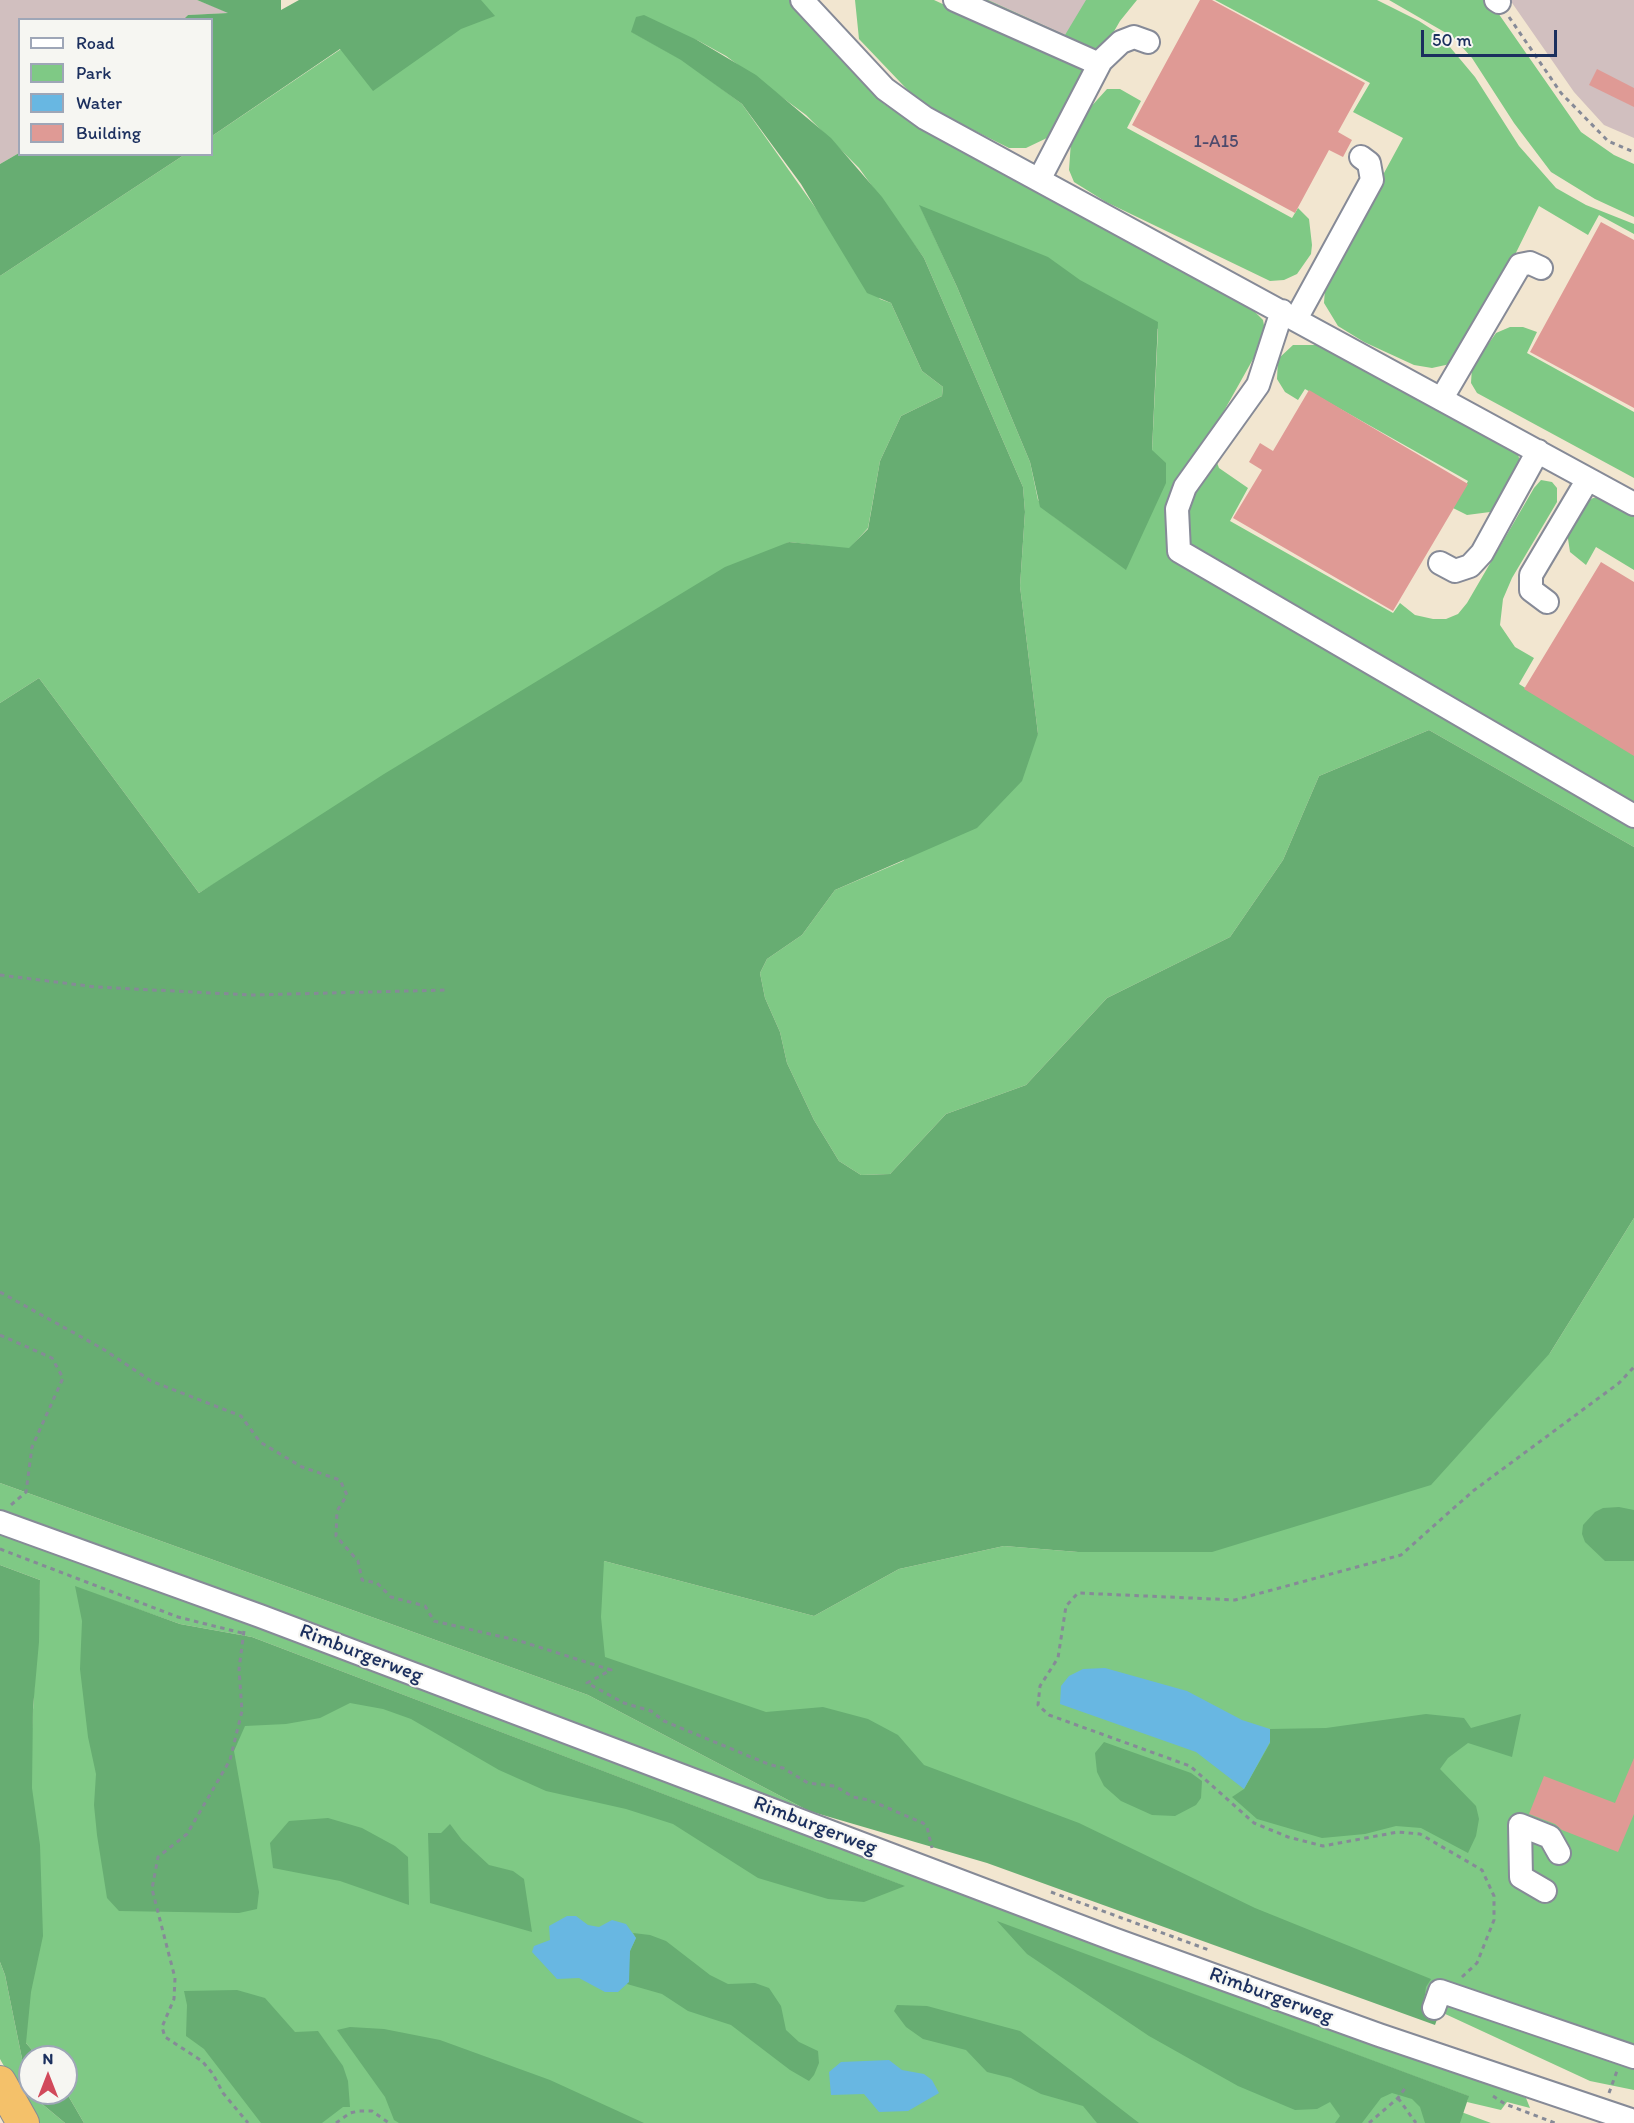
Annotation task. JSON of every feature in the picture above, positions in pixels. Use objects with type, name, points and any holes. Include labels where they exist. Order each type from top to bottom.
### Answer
[{"type":"highway","points":[[0,2082],[23,2123]]},
{"type":"street","points":[[802,0],[885,89],[925,118],[1634,504]]},
{"type":"street","points":[[956,0],[1099,64]]},
{"type":"street","points":[[1039,180],[1099,64],[1121,42],[1134,37],[1148,42]]},
{"type":"street","points":[[1361,157],[1369,163],[1372,180],[1289,315],[1258,385],[1185,487],[1177,509],[1179,551],[1634,816]]},
{"type":"street","points":[[1442,398],[1520,265],[1530,263],[1541,268]]},
{"type":"street","points":[[1440,562],[1455,571],[1470,566],[1482,553],[1538,451]]},
{"type":"street","points":[[1547,602],[1531,591],[1531,575],[1588,478]]},
{"type":"street","name":"Rimburgerweg","points":[[4,1514],[260,1616],[936,1872],[1379,2035],[1634,2121]]},
{"type":"street","points":[[1545,1892],[1521,1877],[1520,1825],[1550,1837],[1559,1853]]},
{"type":"street","points":[[1437,1999],[1634,2057]]},
{"type":"path","points":[[1498,1],[1561,93],[1608,141],[1634,152]]},
{"type":"path","points":[[0,975],[96,987],[251,995],[448,990]]},
{"type":"path","points":[[0,1292],[103,1349],[151,1381],[241,1416],[260,1442],[302,1467],[340,1480],[347,1495],[337,1511],[336,1536],[358,1561],[362,1580],[377,1583],[391,1597],[425,1606],[434,1622],[520,1641],[611,1670],[587,1683],[624,1703],[651,1711],[664,1720],[768,1764],[783,1768],[808,1783],[835,1786],[853,1797],[869,1800],[923,1823],[927,1827],[936,1872]]},
{"type":"path","points":[[0,1335],[52,1358],[63,1378],[32,1447],[26,1492],[4,1514]]},
{"type":"path","points":[[1437,1999],[1477,1963],[1494,1920],[1494,1896],[1482,1870],[1420,1834],[1398,1832],[1323,1846],[1288,1837],[1254,1823],[1190,1767],[1049,1715],[1038,1705],[1040,1686],[1058,1658],[1066,1606],[1078,1593],[1234,1600],[1401,1555],[1473,1491],[1619,1383],[1634,1367]]},
{"type":"path","points":[[242,1633],[239,1670],[242,1711],[230,1760],[187,1834],[158,1857],[152,1889],[175,1978],[174,1999],[162,2027],[165,2037],[202,2061],[213,2074],[223,2093],[248,2123]]},
{"type":"path","points":[[1610,2089],[1612,2083]]},
{"type":"path","points":[[1369,2123],[1398,2098],[1406,2087]]},
{"type":"path","points":[[1398,2098],[1416,2123]]},
{"type":"path","points":[[336,2123],[350,2113],[359,2111],[372,2111],[389,2123]]},
{"type":"shaded area","points":[[0,0],[197,0],[230,13],[188,15],[186,18],[18,18],[18,154],[0,164]]},
{"type":"shaded area","points":[[978,0],[1099,0],[1078,45]]},
{"type":"shaded area","points":[[1510,0],[1634,0],[1634,138],[1604,125],[1574,92]]},
{"type":"green space","points":[[197,0],[281,0],[281,10],[299,0],[481,0],[495,16],[461,29],[373,91],[340,49],[213,135],[213,18],[185,18],[188,15],[228,13]]},
{"type":"green space","points":[[439,0],[789,0],[884,104],[909,121],[1244,301],[1263,320],[1266,336],[1178,493],[1173,546],[1634,824],[1634,847],[1429,730],[1319,776],[1283,860],[1230,937],[1107,998],[1026,1085],[946,1114],[890,1174],[861,1175],[839,1161],[814,1120],[787,1063],[780,1032],[765,998],[760,973],[767,959],[802,935],[835,890],[903,861],[1038,734],[1020,586],[1025,512],[1023,487],[924,258],[859,168],[806,115],[726,56],[697,40],[632,32],[686,62],[742,104],[880,299],[891,303],[922,371],[943,387],[942,396],[901,416],[880,461],[868,528],[849,549],[789,542],[199,893],[39,678],[0,703],[0,276],[182,156],[213,156],[213,135],[341,49]],"holes":[[[920,206],[1158,329],[1152,451],[1126,569],[1053,516],[1038,500],[1030,462],[957,287]]]},
{"type":"green space","points":[[855,0],[934,0],[1088,71],[1049,137],[1026,148],[1009,148],[921,104],[859,39]]},
{"type":"green space","points":[[967,0],[988,0],[1065,35],[1086,0],[1137,0],[1120,21],[1101,54]]},
{"type":"green space","points":[[1215,0],[1377,0],[1419,21],[1439,34],[1475,77],[1519,146],[1556,188],[1586,205],[1634,224],[1634,234],[1599,215],[1588,235],[1539,206],[1472,342],[1450,364],[1432,368],[1414,365],[1364,342],[1338,326],[1324,303],[1327,278],[1403,138],[1353,112],[1370,83]]},
{"type":"green space","points":[[1389,0],[1489,0],[1581,132],[1614,155],[1634,164],[1634,217],[1595,199],[1551,172],[1514,123],[1472,58],[1453,37]]},
{"type":"green space","points":[[644,15],[697,40],[756,75],[831,138],[882,197],[924,258],[1023,487],[1025,512],[1020,586],[1038,734],[1022,781],[977,828],[835,890],[802,935],[767,959],[760,973],[765,998],[780,1032],[787,1063],[814,1120],[839,1161],[861,1175],[890,1174],[946,1114],[1026,1085],[1107,998],[1230,937],[1283,860],[1319,776],[1429,730],[1634,847],[1634,1218],[1550,1353],[1431,1485],[1212,1552],[1078,1552],[1004,1546],[899,1569],[814,1616],[604,1561],[601,1617],[605,1657],[766,1712],[823,1707],[868,1719],[898,1735],[924,1765],[1079,1823],[1255,1908],[1431,1979],[1426,1987],[1424,2001],[1441,2008],[1435,2025],[987,1863],[809,1811],[588,1695],[0,1483],[0,703],[39,678],[199,893],[384,774],[725,567],[789,542],[849,548],[868,529],[880,461],[901,416],[942,396],[943,387],[922,371],[891,303],[867,293],[801,184],[742,104],[681,60],[631,32],[636,17]]},
{"type":"green space","points":[[1107,89],[1120,89],[1141,101],[1127,128],[1292,218],[1298,208],[1309,219],[1312,245],[1311,254],[1297,274],[1284,280],[1270,281],[1106,202],[1074,182],[1069,170],[1071,141],[1088,110]]},
{"type":"green space","points":[[18,154],[18,156],[182,156],[0,276],[0,164]]},
{"type":"green space","points":[[919,205],[1048,257],[1080,280],[1158,322],[1152,450],[1166,463],[1166,483],[1126,570],[1040,507],[1030,462],[957,287]]},
{"type":"green space","points":[[1510,327],[1523,327],[1537,332],[1527,353],[1634,412],[1634,478],[1477,393],[1471,383],[1472,367],[1496,333]]},
{"type":"green space","points":[[1293,345],[1324,345],[1517,450],[1520,462],[1500,503],[1490,512],[1467,515],[1453,508],[1468,481],[1305,389],[1298,400],[1285,392],[1277,379],[1278,359]]},
{"type":"green space","points":[[1216,460],[1219,468],[1248,488],[1230,521],[1393,613],[1400,603],[1415,615],[1433,619],[1446,619],[1458,614],[1467,603],[1534,488],[1541,480],[1552,482],[1557,488],[1557,502],[1512,578],[1503,599],[1500,625],[1515,647],[1534,658],[1519,684],[1634,755],[1634,811],[1195,549],[1189,543],[1188,495]]},
{"type":"green space","points":[[1610,495],[1634,508],[1634,570],[1596,547],[1586,565],[1570,552],[1567,532],[1584,504],[1593,498]]},
{"type":"green space","points":[[1634,1218],[1634,2090],[1590,2081],[1402,1994],[571,1667],[604,1561],[814,1616],[899,1569],[1004,1546],[1078,1552],[1550,1353]]},
{"type":"green space","points":[[0,1483],[588,1695],[809,1811],[0,1512]]},
{"type":"green space","points":[[1619,1507],[1634,1510],[1634,1561],[1605,1561],[1585,1542],[1582,1534],[1583,1525],[1595,1512],[1603,1508]]},
{"type":"green space","points":[[0,1531],[1517,2094],[1526,2098],[1530,2108],[1507,2102],[1501,2110],[1467,2102],[1468,2096],[1100,1960],[1075,1969],[1491,2123],[84,2123],[74,2105],[78,2105],[78,2045],[28,2045],[26,2043],[20,1951],[40,1580],[0,1565]],"holes":[[[75,1587],[180,1624],[252,1637],[904,1886],[373,1699]]]},
{"type":"green space","points":[[0,1565],[40,1580],[39,1642],[33,1708],[32,1788],[40,1845],[43,1936],[31,1992],[26,2043],[28,2045],[19,2045],[5,1975],[0,1962]]},
{"type":"green space","points":[[75,1586],[180,1624],[252,1637],[905,1886],[864,1902],[828,1899],[758,1878],[673,1824],[626,1809],[546,1791],[499,1770],[411,1719],[383,1709],[350,1703],[320,1718],[286,1724],[245,1726],[234,1751],[259,1892],[257,1909],[239,1913],[119,1911],[107,1898],[97,1835],[94,1805],[96,1774],[88,1737],[80,1669],[82,1621]]},
{"type":"green space","points":[[1426,1714],[1464,1718],[1471,1728],[1521,1714],[1512,1757],[1468,1743],[1448,1758],[1440,1769],[1476,1806],[1479,1819],[1476,1836],[1468,1853],[1421,1828],[1396,1826],[1365,1834],[1322,1838],[1257,1819],[1232,1797],[1244,1789],[1270,1743],[1270,1729],[1326,1728]]},
{"type":"green space","points":[[1104,1742],[1191,1773],[1202,1781],[1201,1798],[1196,1805],[1175,1816],[1152,1815],[1121,1801],[1104,1786],[1097,1772],[1095,1753]]},
{"type":"green space","points":[[328,1818],[362,1828],[395,1846],[408,1857],[409,1905],[340,1881],[273,1868],[270,1843],[289,1821]]},
{"type":"green space","points":[[450,1824],[462,1840],[489,1865],[513,1871],[524,1879],[532,1932],[430,1903],[428,1833],[441,1833]]},
{"type":"green space","points":[[997,1921],[1469,2096],[1460,2123],[1425,2123],[1420,2107],[1412,2099],[1392,2093],[1381,2098],[1362,2123],[1335,2123],[1340,2116],[1330,2102],[1317,2109],[1295,2110],[1238,2086],[1149,2036],[1027,1954]]},
{"type":"green space","points":[[633,1933],[650,1935],[666,1941],[710,1975],[728,1984],[755,1983],[769,1988],[781,2006],[786,2030],[799,2042],[818,2051],[819,2063],[814,2075],[809,2081],[790,2070],[731,2025],[688,2011],[662,1994],[627,1984],[630,1951],[636,1938]]},
{"type":"green space","points":[[0,1962],[5,1975],[19,2045],[18,2091],[0,2059]]},
{"type":"green space","points":[[237,1990],[265,1998],[295,2032],[318,2031],[343,2066],[348,2081],[350,2107],[343,2107],[322,2123],[261,2123],[204,2049],[186,2036],[187,2005],[184,1991]]},
{"type":"green space","points":[[897,2005],[927,2006],[1020,2031],[1139,2123],[1097,2123],[1083,2106],[1041,2094],[1011,2078],[987,2072],[966,2050],[923,2039],[906,2027],[894,2011]]},
{"type":"green space","points":[[350,2027],[384,2029],[440,2040],[550,2080],[644,2123],[399,2123],[394,2120],[385,2097],[337,2030]]},
{"type":"green space","points":[[26,2105],[43,2105],[65,2123],[36,2123]]},
{"type":"green space","points":[[43,2105],[74,2105],[84,2123],[65,2123]]},
{"type":"water","points":[[1105,1668],[1187,1691],[1242,1720],[1270,1729],[1270,1742],[1244,1789],[1196,1752],[1060,1704],[1061,1686],[1069,1676],[1083,1669]]},
{"type":"water","points":[[567,1916],[576,1916],[588,1925],[599,1927],[612,1920],[626,1924],[636,1938],[630,1951],[629,1982],[618,1992],[605,1992],[579,1978],[557,1979],[532,1952],[534,1946],[550,1940],[549,1926]]},
{"type":"water","points":[[889,2060],[902,2070],[924,2074],[932,2080],[939,2093],[908,2111],[879,2112],[864,2094],[831,2095],[829,2072],[841,2062]]},
{"type":"building","points":[[1200,0],[1212,0],[1365,83],[1338,132],[1352,140],[1343,157],[1329,150],[1295,213],[1132,125]]},
{"type":"building","points":[[1597,69],[1634,88],[1634,107],[1589,85]]},
{"type":"building","points":[[1601,222],[1634,240],[1634,408],[1530,352]]},
{"type":"building","points":[[1309,390],[1468,484],[1393,611],[1233,518],[1262,470],[1249,462],[1260,443],[1273,451]]},
{"type":"building","points":[[1601,562],[1634,582],[1634,756],[1524,689]]},
{"type":"building","points":[[1634,1758],[1634,1814],[1618,1852],[1529,1814],[1544,1776],[1615,1803]]}]
